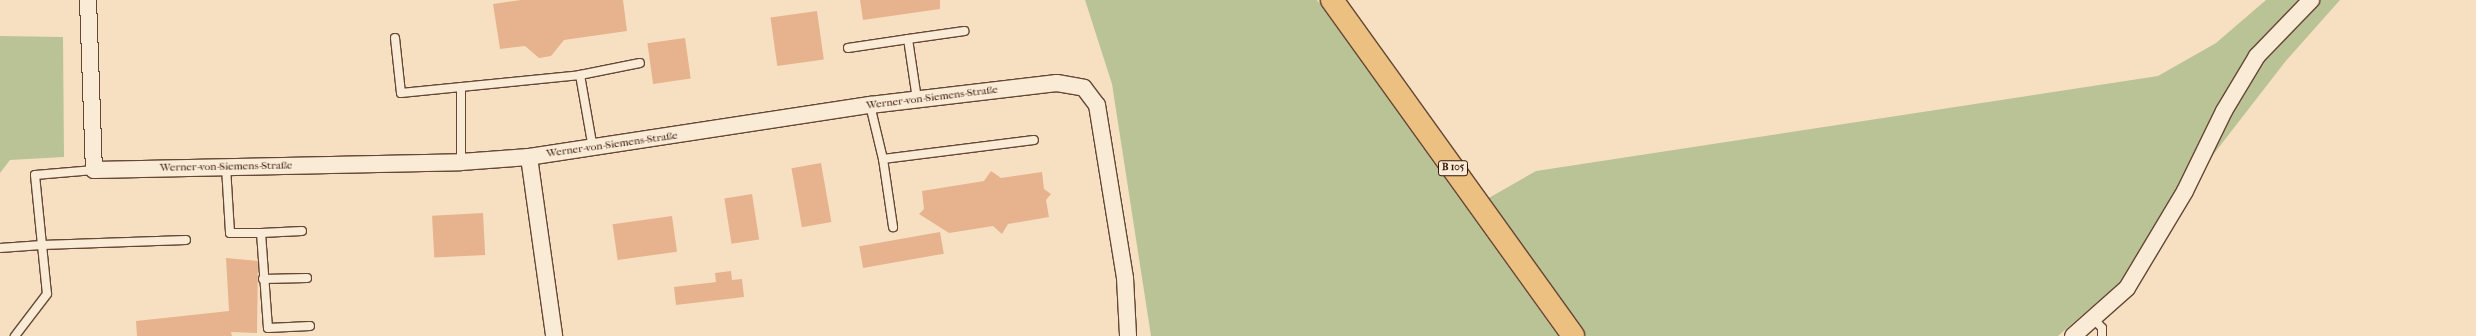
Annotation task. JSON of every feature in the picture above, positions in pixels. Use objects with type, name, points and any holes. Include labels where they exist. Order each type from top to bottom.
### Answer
[{"type":"highway","name":"B 105","points":[[1332,0],[1573,336]]},
{"type":"street","points":[[88,0],[94,170]]},
{"type":"street","points":[[2073,336],[2127,288],[2186,191],[2224,111],[2257,56],[2311,0]]},
{"type":"street","name":"Werner-von-Siemens-Straße","points":[[94,170],[460,162],[529,157],[593,149],[870,105],[1057,83],[1084,88],[1097,105],[1126,278],[1128,336]]},
{"type":"street","points":[[529,157],[554,336]]},
{"type":"lane","points":[[848,48],[964,31]]},
{"type":"lane","points":[[395,38],[401,93],[580,75],[640,63]]},
{"type":"lane","points":[[908,39],[917,99]]},
{"type":"lane","points":[[580,75],[593,149]]},
{"type":"lane","points":[[460,162],[461,87]]},
{"type":"lane","points":[[870,105],[883,159],[893,227]]},
{"type":"lane","points":[[883,159],[1034,140]]},
{"type":"lane","points":[[226,167],[230,233],[302,231]]},
{"type":"lane","points":[[15,336],[47,294],[35,175],[94,170]]},
{"type":"lane","points":[[261,233],[263,279],[268,328],[310,326]]},
{"type":"lane","points":[[0,248],[186,240]]},
{"type":"lane","points":[[263,279],[307,278]]},
{"type":"lane","points":[[2093,318],[2102,328],[2102,336]]},
{"type":"green space","points":[[1085,0],[1317,0],[1558,336],[1151,336],[1112,84]]},
{"type":"green space","points":[[2266,0],[2340,0],[2285,62],[2185,191],[2119,283],[2058,336],[1586,336],[1487,199],[1536,171],[2158,76],[2216,43]]},
{"type":"green space","points":[[0,36],[63,37],[64,157],[10,160],[0,173]]},
{"type":"building","points":[[521,0],[623,0],[627,31],[564,40],[551,56],[539,58],[525,46],[500,49],[493,4]]},
{"type":"building","points":[[860,0],[940,0],[940,9],[863,20]]},
{"type":"building","points":[[817,11],[824,60],[777,66],[770,18]]},
{"type":"building","points":[[685,38],[691,79],[653,84],[647,43]]},
{"type":"building","points":[[821,163],[831,222],[802,227],[791,168]]},
{"type":"building","points":[[991,171],[1001,178],[1042,172],[1044,189],[1051,194],[1046,200],[1049,217],[1008,224],[1002,234],[993,226],[949,233],[919,214],[924,209],[922,191],[984,181]]},
{"type":"building","points":[[752,194],[759,239],[732,244],[724,198]]},
{"type":"building","points":[[483,213],[485,255],[434,258],[432,216]]},
{"type":"building","points":[[672,216],[677,252],[618,260],[613,224]]},
{"type":"building","points":[[940,232],[944,254],[863,268],[859,246]]},
{"type":"building","points":[[226,258],[258,261],[257,333],[231,332],[232,336],[137,336],[136,321],[229,311]]},
{"type":"building","points":[[731,271],[732,280],[742,279],[744,297],[676,305],[674,287],[716,282],[715,273]]}]
